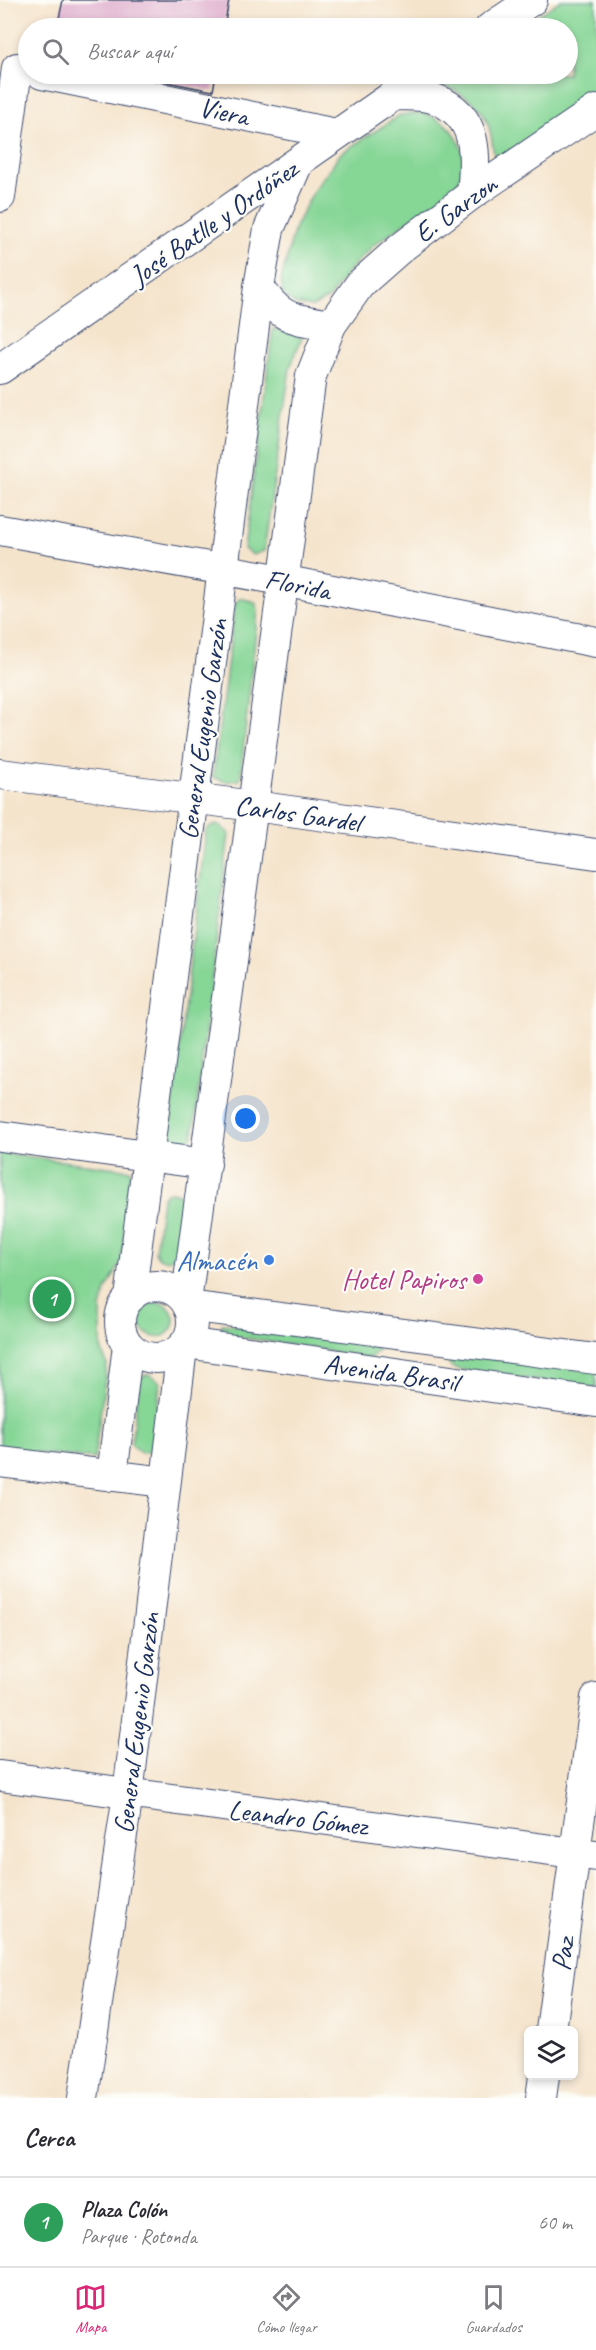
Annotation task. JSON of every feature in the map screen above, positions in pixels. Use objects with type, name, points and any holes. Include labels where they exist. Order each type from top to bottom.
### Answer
[{"type":"street","points":[[505,18],[532,0]]},
{"type":"street","points":[[0,197],[19,84]]},
{"type":"street","name":"Viera","points":[[94,84],[336,134]]},
{"type":"street","name":"José Batlle y Ordóñez","points":[[0,369],[297,165],[336,134],[408,84]]},
{"type":"street","points":[[393,94],[434,98],[450,107],[470,126],[476,159],[472,194]]},
{"type":"street","name":"E. Garzon","points":[[331,325],[360,284],[402,247],[472,194],[596,110]]},
{"type":"street","name":"General Eugenio Garzón","points":[[130,1298],[259,287],[269,229],[297,165]]},
{"type":"street","points":[[259,287],[274,309],[295,319],[331,325]]},
{"type":"street","name":"General Eugenio Garzón","points":[[187,1304],[311,376],[331,325]]},
{"type":"street","name":"Florida","points":[[0,530],[282,580],[596,642]]},
{"type":"street","name":"Carlos Gardel","points":[[0,774],[254,806],[596,854]]},
{"type":"street","points":[[0,1136],[206,1164]]},
{"type":"street","points":[[159,1287],[177,1293],[187,1304],[192,1318],[184,1345],[170,1356],[155,1358],[140,1354],[128,1345],[122,1334],[120,1322],[123,1309],[130,1298],[140,1290],[159,1287]]},
{"type":"street","name":"Avenida Brasil","points":[[187,1304],[596,1359]]},
{"type":"street","points":[[112,1476],[128,1345]]},
{"type":"street","name":"General Eugenio Garzón","points":[[83,2098],[128,1794],[165,1482],[184,1345]]},
{"type":"street","name":"Avenida Brasil","points":[[184,1345],[596,1402]]},
{"type":"street","points":[[0,1462],[165,1482]]},
{"type":"street","name":"Paz","points":[[552,2026],[586,1855],[596,1698]]},
{"type":"street","name":"Leandro Gómez","points":[[0,1776],[586,1855]]},
{"type":"street","points":[[541,2098],[543,2080]]},
{"type":"green space","points":[[561,0],[596,0],[596,96],[495,166],[491,134],[483,113],[466,97],[440,84],[578,84],[578,18],[534,18]]},
{"type":"green space","points":[[421,113],[445,124],[459,142],[463,153],[463,164],[454,189],[374,245],[350,269],[329,298],[312,307],[294,304],[283,294],[281,280],[295,227],[314,190],[341,153],[400,115]]},
{"type":"green space","points":[[273,328],[302,337],[290,368],[264,551],[253,555],[244,549]]},
{"type":"green space","points":[[240,598],[255,602],[258,610],[240,780],[226,782],[213,777],[235,604]]},
{"type":"green space","points":[[219,825],[229,833],[193,1136],[187,1143],[175,1141],[169,1134],[206,831],[211,826]]},
{"type":"green space","points":[[0,1153],[131,1170],[121,1263],[106,1290],[101,1308],[101,1348],[107,1365],[94,1459],[0,1449]]},
{"type":"green space","points":[[166,1193],[179,1194],[183,1201],[177,1253],[170,1259],[165,1259],[159,1258],[155,1252],[162,1199]]},
{"type":"green space","points":[[157,1303],[169,1308],[174,1320],[169,1332],[157,1337],[145,1332],[140,1320],[145,1308]]},
{"type":"green space","points":[[222,1324],[374,1341],[378,1350],[370,1358],[221,1334]]},
{"type":"green space","points":[[456,1352],[596,1372],[596,1389],[455,1369],[449,1365],[449,1360]]},
{"type":"green space","points":[[150,1374],[160,1382],[153,1446],[148,1452],[141,1453],[131,1444],[139,1380]]},
{"type":"building","points":[[63,0],[229,0],[226,18],[59,18]]},
{"type":"building","points":[[177,84],[214,84],[213,91]]},
{"type":"place","name":"Almacén","points":[[269,1260]]},
{"type":"place","name":"Hotel Papiros","points":[[478,1279]]},
{"type":"place","name":"Plaza Colón","points":[[52,1299]]}]
